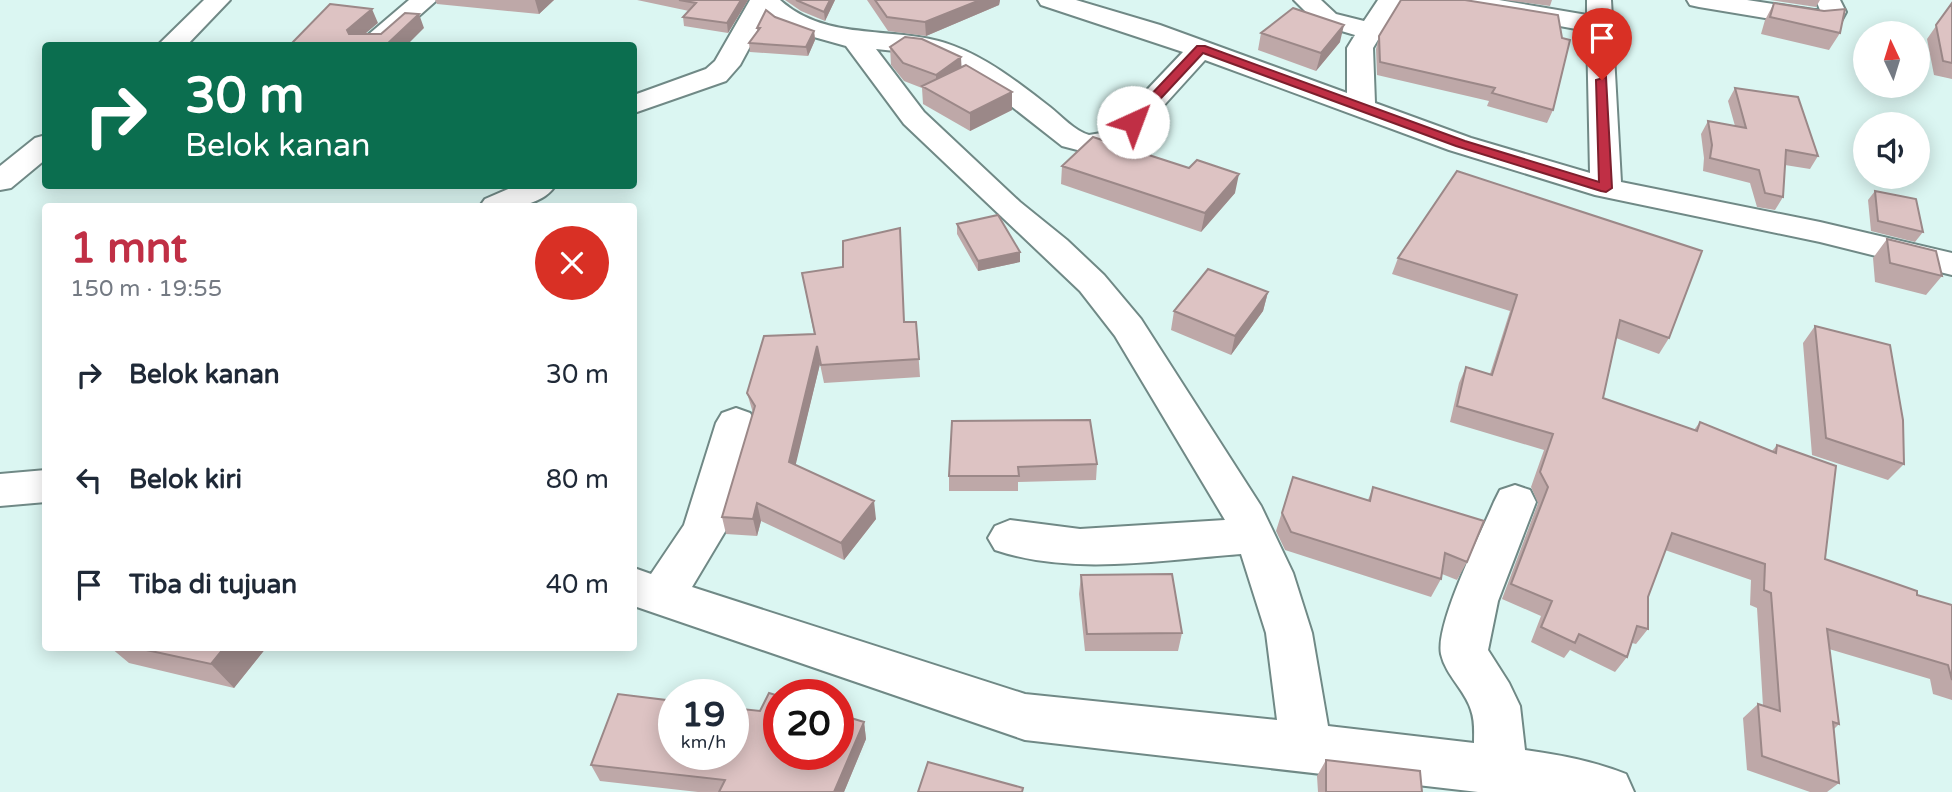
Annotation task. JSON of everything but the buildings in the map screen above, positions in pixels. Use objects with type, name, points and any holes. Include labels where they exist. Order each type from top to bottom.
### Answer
[{"type":"street","points":[[174,42],[218,0]]},
{"type":"street","points":[[373,42],[425,0]]},
{"type":"street","points":[[637,104],[716,75],[726,65],[763,0],[786,19],[855,40],[925,46],[948,53],[975,67],[1073,140],[1089,144],[1116,140],[1201,49]]},
{"type":"street","points":[[1050,0],[1201,49],[1460,144],[1606,188],[1820,232],[1952,264]]},
{"type":"street","points":[[1307,0],[1327,19],[1371,31]]},
{"type":"street","points":[[1362,108],[1360,48],[1390,0]]},
{"type":"street","points":[[1455,0],[1600,13],[1606,188]]},
{"type":"street","points":[[1699,0],[1814,18],[1831,18],[1833,12],[1828,0]]},
{"type":"street","points":[[855,40],[915,118],[1009,209],[1055,247],[1092,283],[1128,328],[1246,518],[1271,573],[1289,633],[1306,747]]},
{"type":"street","points":[[0,181],[42,147]]},
{"type":"street","points":[[502,203],[533,189]]},
{"type":"street","points":[[736,423],[704,530],[647,592],[1025,717],[1501,771],[1573,782],[1608,792]]},
{"type":"street","points":[[0,490],[42,486]]},
{"type":"street","points":[[1501,771],[1495,708],[1489,693],[1467,664],[1463,646],[1485,578],[1515,502]]},
{"type":"street","points":[[1010,538],[1080,547],[1254,536]]},
{"type":"route","points":[[1133,122],[1201,49],[1460,144],[1606,188],[1602,80]]}]
